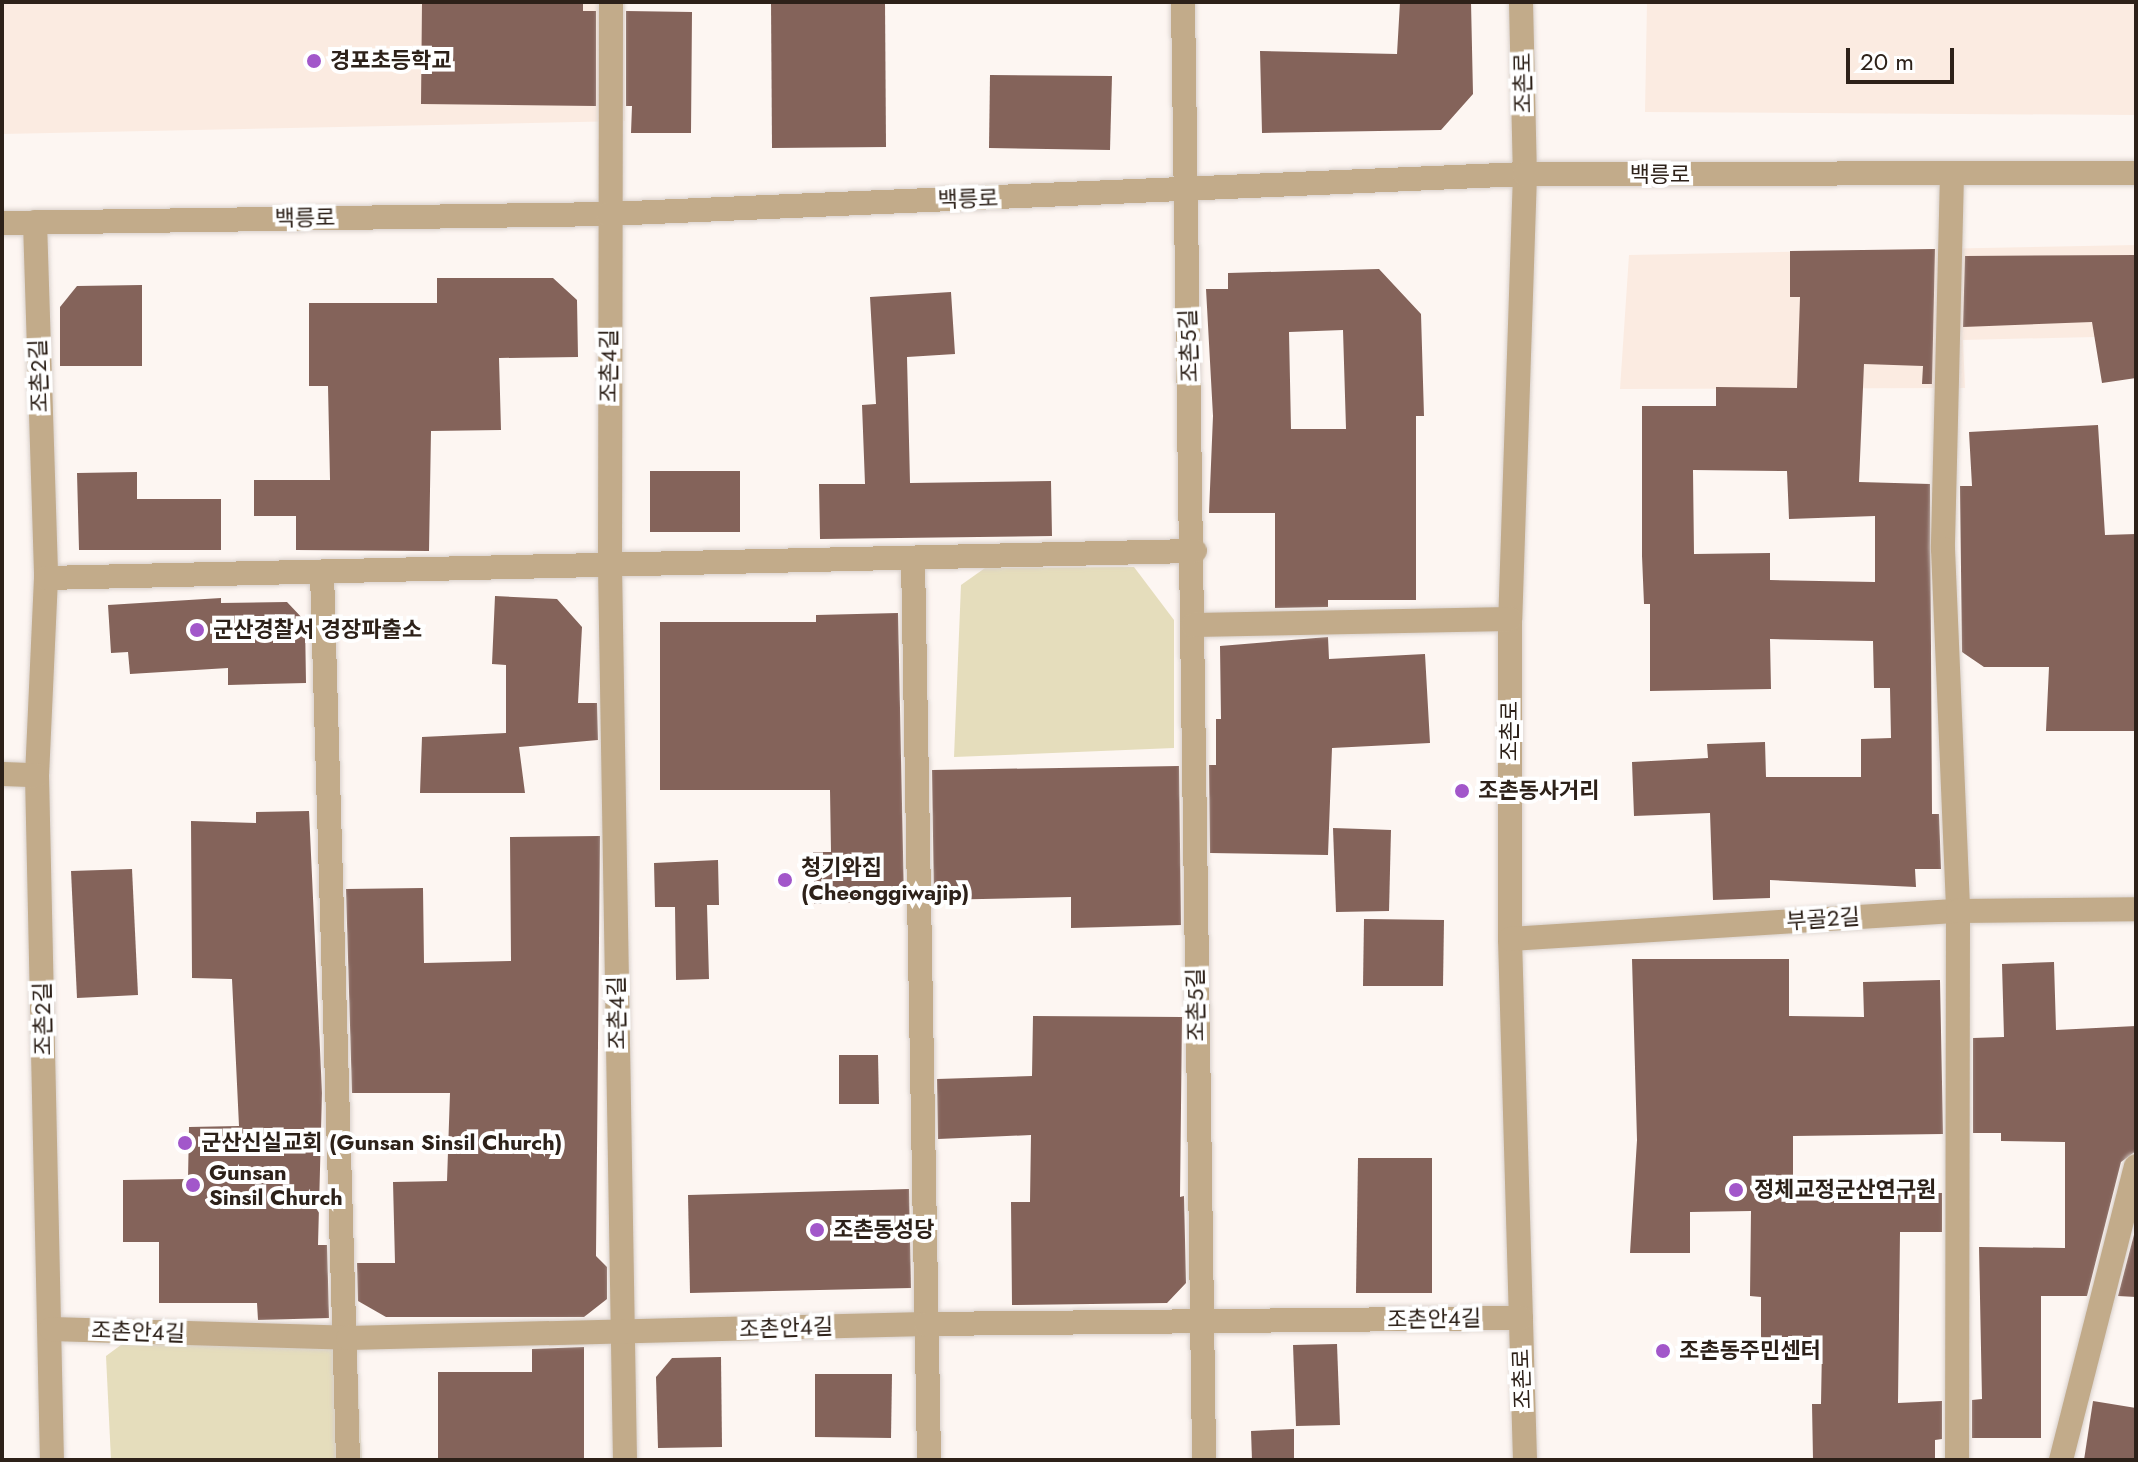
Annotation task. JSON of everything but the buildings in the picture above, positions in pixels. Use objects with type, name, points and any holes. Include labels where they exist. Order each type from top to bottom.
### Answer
[{"type":"street","points":[[608,214],[611,2]]},
{"type":"street","points":[[1183,2],[1184,189]]},
{"type":"street","name":"조촌로","points":[[1521,2],[1525,174],[1510,619],[1510,939],[1525,1460]]},
{"type":"street","name":"백릉로","points":[[2,223],[608,214],[1525,174],[2136,173]]},
{"type":"street","points":[[1952,174],[1943,549],[1958,911],[1957,1460]]},
{"type":"street","name":"조촌5길","points":[[1184,189],[1195,551],[1199,1322],[1204,1460]]},
{"type":"street","name":"조촌4길","points":[[608,214],[610,566],[625,1460]]},
{"type":"street","name":"조촌2길","points":[[35,222],[46,578],[37,775],[52,1460]]},
{"type":"street","points":[[46,578],[1195,551]]},
{"type":"street","points":[[913,559],[929,1460]]},
{"type":"street","points":[[322,573],[348,1338],[348,1460]]},
{"type":"street","points":[[1193,625],[1510,619]]},
{"type":"street","points":[[2,774],[37,775]]},
{"type":"street","name":"부골2길","points":[[1510,939],[1958,911],[2136,909]]},
{"type":"street","points":[[2061,1460],[2136,1166]]},
{"type":"street","name":"조촌안4길","points":[[51,1329],[348,1338],[926,1324],[1521,1318]]},
{"type":"shaded area","name":"경포초등학교","points":[[2,2],[625,2],[625,121],[2,134]]},
{"type":"shaded area","points":[[1647,2],[2136,2],[2136,115],[1645,112]]},
{"type":"shaded area","points":[[2136,245],[2136,336],[1963,340],[1965,388],[1620,389],[1629,255]]},
{"type":"shaded area","points":[[1134,567],[1174,620],[1174,748],[954,757],[961,585],[985,568]]},
{"type":"shaded area","points":[[129,1339],[334,1339],[357,1360],[362,1460],[111,1460],[106,1356]]},
{"type":"place","name":"경포초등학교","points":[[314,61]]},
{"type":"place","name":"군산경찰서 경장파출소","points":[[197,630]]},
{"type":"place","name":"조촌동사거리","points":[[1462,791]]},
{"type":"place","name":"청기와집 (Cheonggiwajip)","points":[[785,880]]},
{"type":"place","name":"군산신실교회 (Gunsan Sinsil Church)","points":[[185,1143]]},
{"type":"place","name":"Gunsan Sinsil Church","points":[[193,1185]]},
{"type":"place","name":"정체교정군산연구원","points":[[1736,1190]]},
{"type":"place","name":"조촌동성당","points":[[817,1230]]},
{"type":"place","name":"조촌동주민센터","points":[[1663,1351]]}]
